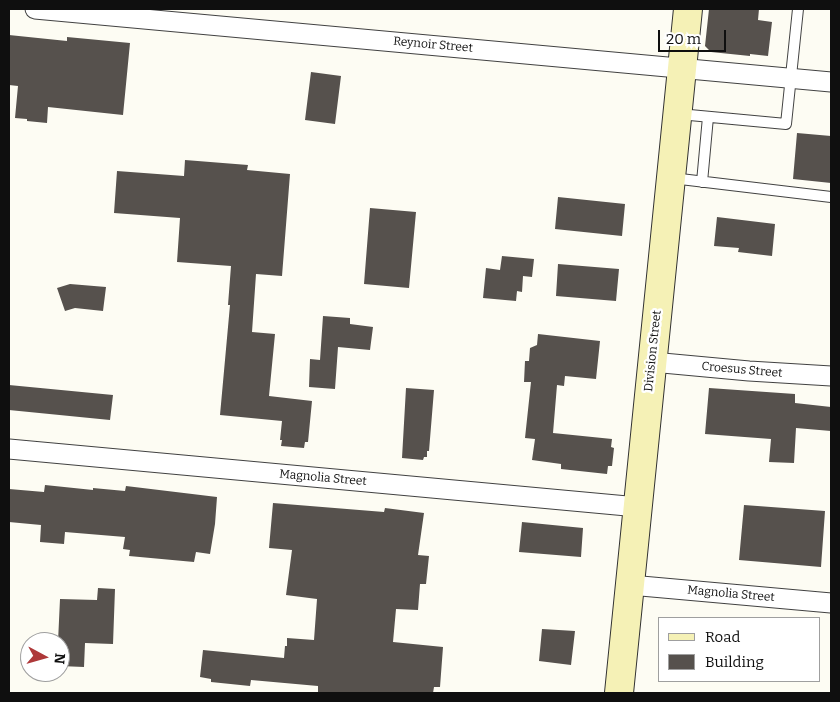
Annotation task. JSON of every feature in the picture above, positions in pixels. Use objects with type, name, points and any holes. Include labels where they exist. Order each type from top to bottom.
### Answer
[{"type":"main road","name":"Division Street","points":[[619,693],[688,9]]},
{"type":"street","name":"Reynoir Street","points":[[35,9],[831,82]]},
{"type":"street","name":"Croesus Street","points":[[652,362],[831,376]]},
{"type":"street","name":"Magnolia Street","points":[[9,449],[638,506]]},
{"type":"street","name":"Magnolia Street","points":[[630,585],[831,603]]},
{"type":"lane","points":[[678,114],[786,124],[798,9]]},
{"type":"lane","points":[[702,182],[708,117]]},
{"type":"lane","points":[[671,178],[831,197]]},
{"type":"building","points":[[709,9],[759,9],[758,20],[772,22],[768,56],[711,52],[705,46]]},
{"type":"building","points":[[9,35],[67,41],[67,37],[130,43],[123,115],[48,107],[47,123],[15,118],[18,86],[9,85]]},
{"type":"building","points":[[311,72],[341,76],[335,124],[305,120]]},
{"type":"building","points":[[797,133],[831,136],[831,183],[793,179]]},
{"type":"building","points":[[185,160],[248,165],[247,170],[290,174],[282,276],[256,274],[252,332],[275,334],[269,396],[312,401],[308,442],[305,442],[304,448],[281,446],[282,421],[220,415],[230,305],[228,305],[231,266],[177,262],[180,218],[114,213],[117,171],[184,176]]},
{"type":"building","points":[[558,197],[625,204],[622,236],[555,229]]},
{"type":"building","points":[[370,208],[416,212],[409,288],[364,284]]},
{"type":"building","points":[[717,217],[775,224],[772,256],[738,252],[739,248],[714,246]]},
{"type":"building","points":[[502,256],[534,259],[532,277],[523,276],[522,292],[517,291],[516,301],[483,298],[486,268],[500,270]]},
{"type":"building","points":[[558,264],[619,269],[616,301],[556,296]]},
{"type":"building","points":[[70,284],[106,287],[103,311],[75,308],[65,311],[57,288]]},
{"type":"building","points":[[323,316],[350,318],[350,324],[373,327],[370,350],[338,347],[335,389],[309,387],[310,359],[320,360]]},
{"type":"building","points":[[538,334],[600,341],[596,379],[565,376],[564,386],[557,385],[553,433],[612,439],[611,447],[614,448],[612,466],[608,466],[607,474],[561,469],[561,464],[532,460],[535,439],[525,438],[531,382],[524,382],[525,361],[529,361],[530,348],[537,345]]},
{"type":"building","points":[[9,385],[113,395],[110,420],[9,410]]},
{"type":"building","points":[[406,388],[434,390],[429,451],[427,451],[427,457],[424,457],[423,460],[402,458]]},
{"type":"building","points":[[709,388],[795,394],[795,403],[831,407],[831,431],[796,428],[794,463],[769,462],[771,439],[705,434]]},
{"type":"building","points":[[45,485],[125,491],[126,486],[217,497],[210,554],[196,552],[194,562],[129,556],[130,550],[123,549],[125,537],[65,532],[64,544],[40,542],[41,525],[9,522],[9,489],[44,492]]},
{"type":"building","points":[[273,503],[384,512],[385,508],[424,513],[418,555],[429,556],[426,584],[420,584],[418,610],[396,609],[393,642],[443,647],[440,687],[434,687],[433,693],[318,693],[318,686],[251,680],[250,686],[211,682],[211,679],[200,677],[203,650],[284,658],[287,638],[314,640],[317,599],[286,595],[292,550],[269,548]]},
{"type":"building","points":[[744,505],[825,511],[821,567],[739,560]]},
{"type":"building","points":[[522,522],[583,528],[581,557],[519,552]]},
{"type":"building","points":[[98,588],[115,589],[113,644],[85,643],[84,667],[70,666],[70,632],[58,632],[60,599],[97,600]]},
{"type":"building","points":[[542,629],[575,631],[571,665],[539,661]]}]
